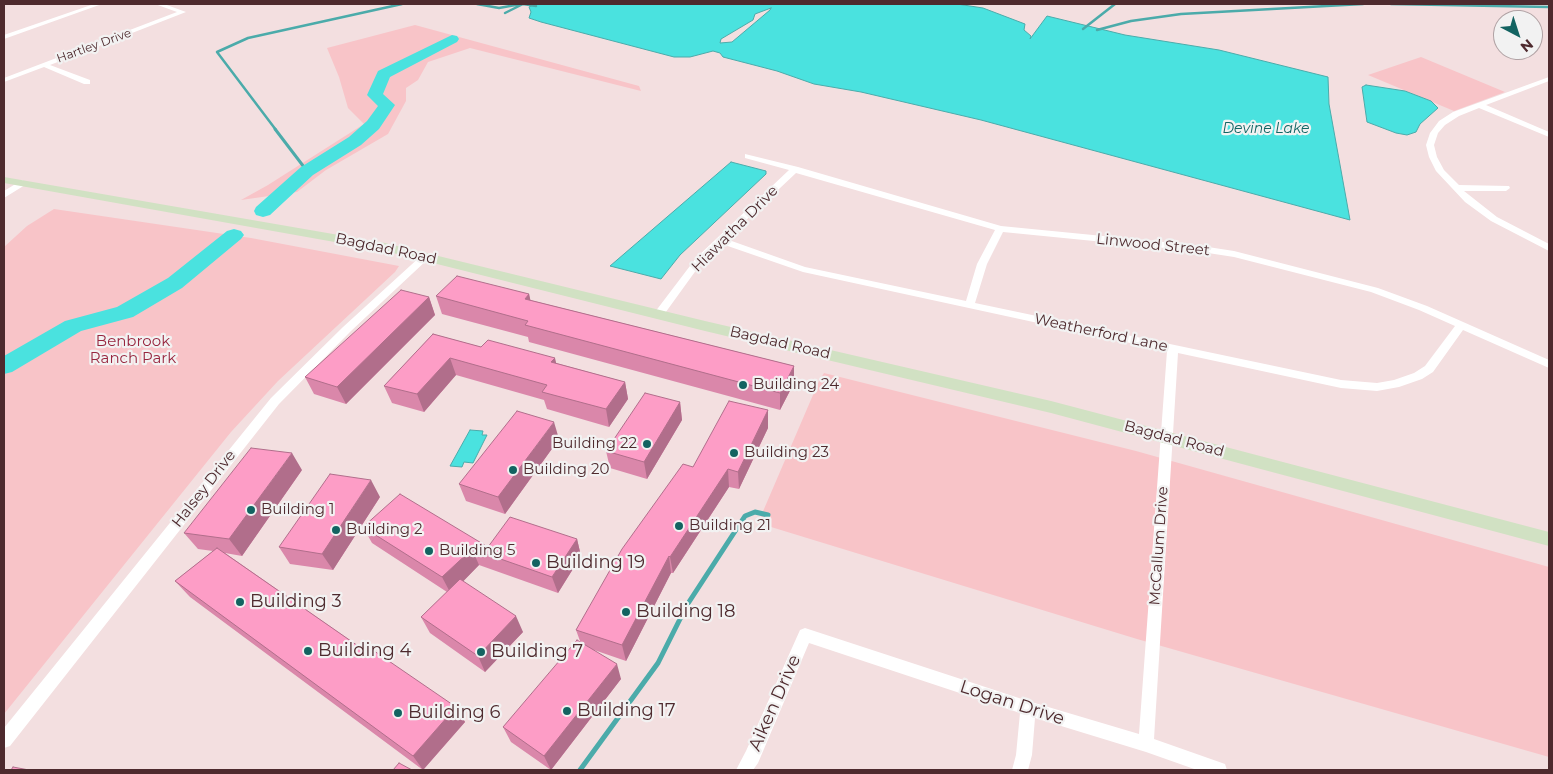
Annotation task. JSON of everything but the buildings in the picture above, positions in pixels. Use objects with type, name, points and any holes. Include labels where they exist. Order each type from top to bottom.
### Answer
[{"type":"street","points":[[4,37],[99,4]]},
{"type":"street","name":"Hartley Drive","points":[[4,80],[183,12],[158,4]]},
{"type":"street","points":[[44,65],[87,82]]},
{"type":"street","points":[[1549,80],[1456,114],[1442,123],[1434,133],[1430,145],[1432,157],[1440,171],[1455,188],[1494,219],[1549,248]]},
{"type":"street","points":[[1479,105],[1549,135]]},
{"type":"street","name":"Linwood Street","points":[[748,156],[1000,228],[1195,248],[1234,254],[1390,295],[1549,364]]},
{"type":"street","name":"Hiawatha Drive","points":[[659,314],[699,260],[795,170]]},
{"type":"street","name":"Bagdad Road","points":[[4,180],[358,241],[1166,436],[1549,538]]},
{"type":"street","points":[[4,195],[22,183]]},
{"type":"street","points":[[1455,188],[1506,188]]},
{"type":"street","points":[[970,304],[982,264],[1000,228]]},
{"type":"street","name":"Weatherford Lane","points":[[720,240],[803,269],[1341,384],[1377,387],[1407,381],[1429,370],[1462,326]]},
{"type":"street","name":"Halsey Drive","points":[[4,740],[275,401],[425,257]]},
{"type":"street","name":"McCallum Drive","points":[[1146,744],[1173,348]]},
{"type":"street","name":"Logan Drive","points":[[805,635],[1028,708],[1146,744],[1219,770]]},
{"type":"street","name":"Aiken Drive","points":[[744,770],[752,757],[805,635]]},
{"type":"street","points":[[1020,770],[1024,755],[1028,708]]},
{"type":"green space","points":[[415,25],[639,86],[641,91],[470,48],[428,62],[418,80],[406,88],[406,101],[388,134],[326,170],[297,192],[241,200],[364,124],[348,108],[339,77],[327,48]]},
{"type":"green space","points":[[1421,57],[1505,92],[1454,111],[1368,75]]},
{"type":"green space","name":"Benbrook Ranch Park","points":[[54,209],[251,238],[399,266],[395,272],[278,381],[231,432],[4,714],[4,247],[27,226]]},
{"type":"green space","points":[[824,373],[1136,451],[1549,567],[1549,757],[1137,639],[758,523]]},
{"type":"water","name":"Devine Lake","points":[[535,4],[957,4],[983,8],[1025,24],[1024,30],[1031,36],[1030,39],[1047,16],[1125,35],[1219,50],[1328,77],[1329,104],[1350,220],[981,120],[861,92],[814,84],[777,71],[723,57],[720,53],[713,51],[690,57],[674,57],[529,18],[531,12],[529,7]],"holes":[[[771,8],[732,42],[720,43],[721,39],[753,20],[755,14]]]},
{"type":"water","points":[[1366,85],[1405,91],[1431,101],[1438,108],[1420,124],[1416,132],[1407,135],[1396,133],[1367,122],[1362,87]]},
{"type":"water","points":[[731,162],[766,171],[766,174],[680,255],[661,279],[610,266]]},
{"type":"water","points":[[470,430],[483,431],[482,435],[487,435],[473,463],[464,462],[462,467],[450,466]]},
{"type":"waterway","points":[[276,130],[217,52],[248,38],[402,4]]},
{"type":"waterway","points":[[477,4],[499,8],[521,4]]},
{"type":"waterway","points":[[505,13],[523,4],[536,6]]},
{"type":"waterway","points":[[1083,29],[1115,4]]},
{"type":"waterway","points":[[1097,30],[1131,21],[1181,14],[1363,4]]},
{"type":"waterway","points":[[1391,4],[1549,7]]},
{"type":"waterway","points":[[263,211],[307,171],[355,141],[373,125],[387,105],[375,95],[383,74],[452,39]]},
{"type":"waterway","points":[[275,129],[307,171]]},
{"type":"waterway","points":[[4,366],[73,326],[125,312],[175,283],[234,235]]},
{"type":"waterway","points":[[580,770],[658,663],[687,605],[745,516],[755,512],[768,515]]},
{"type":"place","name":"Building 24","points":[[743,385]]},
{"type":"place","name":"Building 22","points":[[647,444]]},
{"type":"place","name":"Building 23","points":[[734,453]]},
{"type":"place","name":"Building 20","points":[[513,470]]},
{"type":"place","name":"Building 1","points":[[251,510]]},
{"type":"place","name":"Building 21","points":[[679,526]]},
{"type":"place","name":"Building 2","points":[[336,530]]},
{"type":"place","name":"Building 5","points":[[429,551]]},
{"type":"place","name":"Building 19","points":[[536,563]]},
{"type":"place","name":"Building 3","points":[[240,602]]},
{"type":"place","name":"Building 18","points":[[626,612]]},
{"type":"place","name":"Building 4","points":[[308,651]]},
{"type":"place","name":"Building 7","points":[[481,652]]},
{"type":"place","name":"Building 17","points":[[567,711]]},
{"type":"place","name":"Building 6","points":[[398,713]]}]
